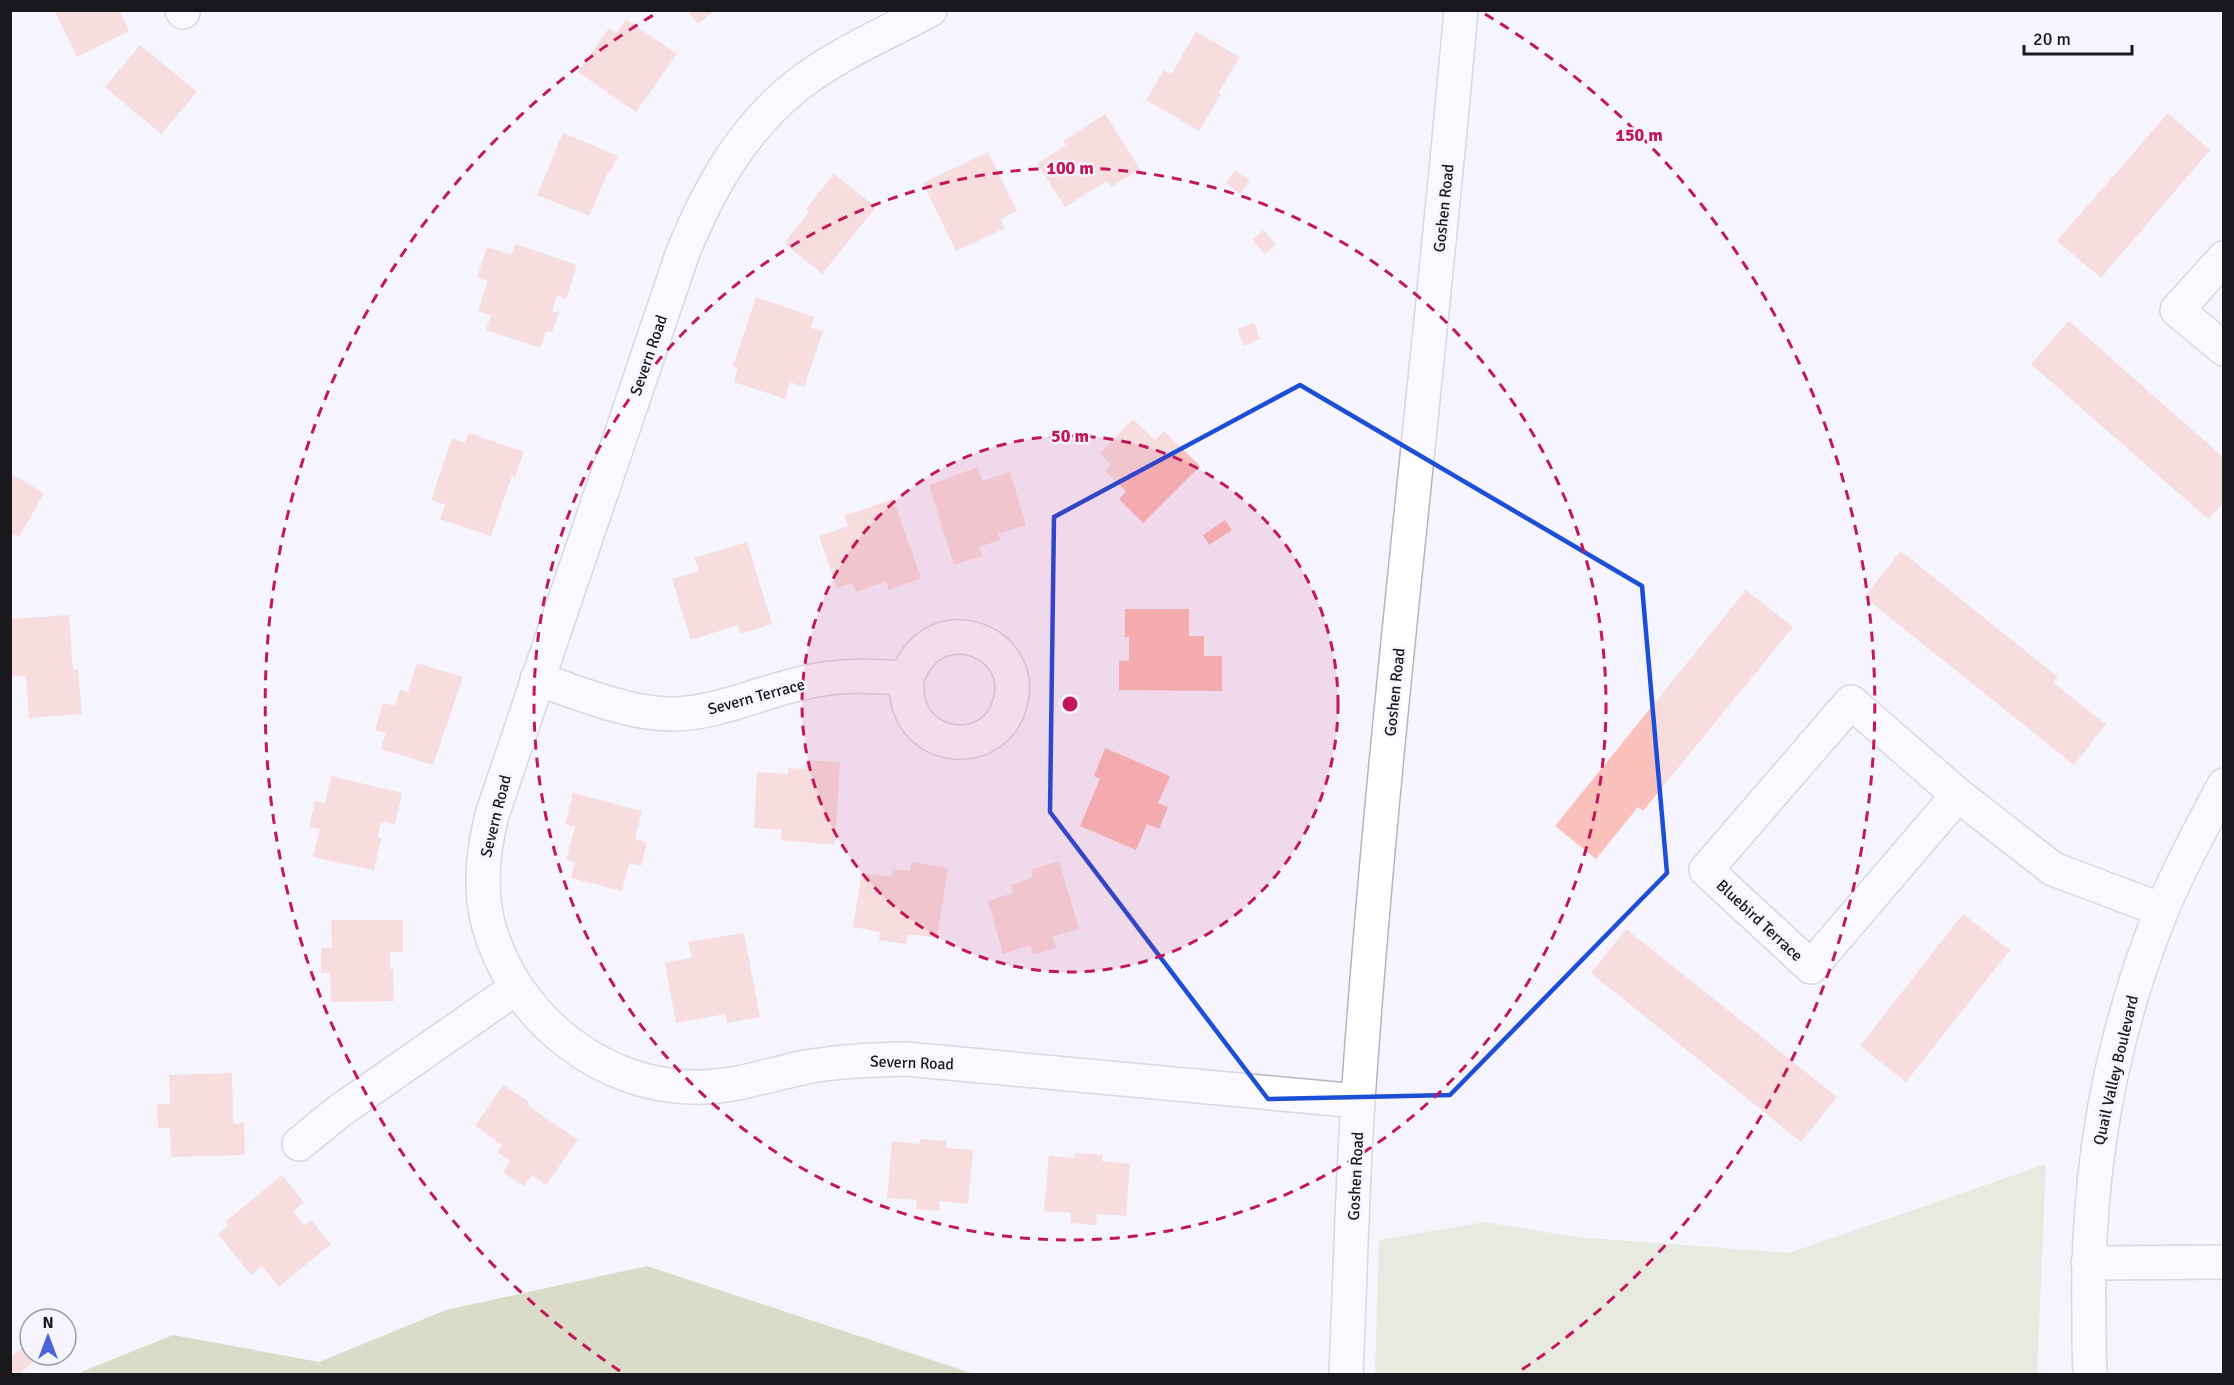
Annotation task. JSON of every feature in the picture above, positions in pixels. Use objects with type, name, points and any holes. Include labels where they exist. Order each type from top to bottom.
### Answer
[{"type":"street","name":"Severn Road","points":[[930,10],[841,57],[796,87],[770,109],[732,156],[714,184],[683,252],[492,815],[485,842],[483,869],[488,921],[495,946],[516,988],[546,1024],[576,1049],[604,1065],[640,1079],[671,1085],[704,1087],[855,1060],[906,1059],[1358,1101]]},
{"type":"street","name":"Goshen Road","points":[[1346,1374],[1358,1101],[1383,804],[1448,161],[1461,10]]},
{"type":"street","points":[[2223,258],[2176,310],[2223,349]]},
{"type":"street","name":"Severn Terrace","points":[[537,679],[642,711],[668,714],[721,708],[802,683],[843,676],[907,678]]},
{"type":"street","name":"Bluebird Terrace","points":[[1958,795],[1811,967],[1706,870],[1851,702],[1958,795],[2053,869],[2162,910]]},
{"type":"street","name":"Quail Valley Boulevard","points":[[2090,1374],[2088,1263],[2095,1160],[2105,1104],[2126,1016],[2162,910],[2223,785]]},
{"type":"street","points":[[299,1144],[338,1112],[516,988]]},
{"type":"street","points":[[2088,1263],[2223,1262]]},
{"type":"highlighted area","points":[[1300,385],[1642,586],[1667,873],[1450,1095],[1268,1099],[1050,812],[1054,517]]},
{"type":"green space","points":[[2046,1164],[2037,1374],[1375,1374],[1379,1240],[1485,1222],[1576,1237],[1789,1253]]},
{"type":"green space","points":[[647,1266],[974,1374],[83,1374],[81,1372],[173,1335],[319,1362],[446,1310]]},
{"type":"building","points":[[54,10],[119,10],[129,31],[77,57]]},
{"type":"building","points":[[687,10],[715,10],[698,24]]},
{"type":"building","points":[[626,19],[677,54],[636,112],[578,72],[609,28],[617,33]]},
{"type":"building","points":[[1196,32],[1240,57],[1199,131],[1146,100],[1164,70],[1171,75]]},
{"type":"building","points":[[140,45],[197,92],[161,134],[105,87]]},
{"type":"building","points":[[2168,113],[2210,150],[2101,278],[2057,241]]},
{"type":"building","points":[[1105,114],[1140,169],[1111,187],[1107,181],[1065,207],[1037,164],[1066,145],[1063,141]]},
{"type":"building","points":[[563,133],[618,156],[610,173],[608,172],[589,216],[537,195]]},
{"type":"building","points":[[988,152],[1017,211],[1000,219],[1005,228],[956,251],[923,183]]},
{"type":"building","points":[[1235,170],[1250,181],[1240,194],[1226,183]]},
{"type":"building","points":[[834,174],[876,207],[822,274],[784,243],[809,212],[806,209]]},
{"type":"building","points":[[1263,230],[1276,244],[1265,254],[1252,240]]},
{"type":"building","points":[[515,244],[577,265],[566,299],[557,296],[552,311],[559,313],[552,332],[546,331],[540,348],[486,330],[491,315],[478,311],[488,281],[477,277],[487,247],[511,255]]},
{"type":"building","points":[[756,297],[814,317],[811,328],[823,331],[804,387],[790,382],[785,399],[734,382],[738,368],[733,366]]},
{"type":"building","points":[[2069,321],[2224,458],[2224,502],[2208,519],[2031,364]]},
{"type":"building","points":[[1254,323],[1260,339],[1244,346],[1237,329]]},
{"type":"building","points":[[1133,419],[1155,440],[1164,431],[1200,466],[1143,523],[1119,499],[1126,491],[1105,471],[1111,465],[1100,453]]},
{"type":"building","points":[[469,433],[524,452],[515,477],[512,476],[491,536],[440,519],[445,505],[431,500],[452,438],[465,443]]},
{"type":"building","points":[[978,467],[982,481],[1010,472],[1026,525],[998,534],[1000,540],[979,547],[982,556],[954,565],[929,485]]},
{"type":"building","points":[[10,473],[44,493],[19,537],[10,532]]},
{"type":"building","points":[[893,499],[921,578],[889,590],[886,581],[856,592],[853,583],[837,588],[819,536],[848,526],[844,516]]},
{"type":"building","points":[[1225,520],[1232,530],[1209,545],[1203,535]]},
{"type":"building","points":[[747,542],[772,624],[740,634],[738,625],[691,640],[672,579],[699,571],[694,558]]},
{"type":"building","points":[[1901,551],[2058,677],[2053,683],[2106,724],[2074,765],[1864,597]]},
{"type":"building","points":[[1746,590],[1793,627],[1643,811],[1638,807],[1596,859],[1555,826]]},
{"type":"building","points":[[1125,609],[1189,609],[1189,636],[1204,636],[1204,656],[1222,656],[1222,691],[1119,690],[1119,661],[1129,661],[1129,637],[1125,637]]},
{"type":"building","points":[[69,615],[73,670],[78,669],[82,714],[29,718],[26,676],[10,677],[10,619]]},
{"type":"building","points":[[417,663],[463,677],[433,765],[381,749],[386,733],[375,730],[383,703],[395,706],[400,690],[408,692]]},
{"type":"building","points":[[1105,748],[1170,776],[1158,803],[1168,807],[1159,829],[1147,824],[1136,850],[1080,826],[1100,779],[1094,776]]},
{"type":"building","points":[[807,760],[840,762],[835,845],[781,840],[782,830],[754,828],[757,772],[788,774],[788,768],[806,769]]},
{"type":"building","points":[[331,776],[402,793],[395,824],[381,821],[378,837],[381,838],[374,870],[313,857],[320,829],[309,827],[315,801],[325,803]]},
{"type":"building","points":[[573,793],[642,811],[635,839],[647,843],[641,866],[629,863],[622,891],[571,878],[575,862],[566,860],[575,827],[565,824]]},
{"type":"building","points":[[1059,861],[1079,929],[1053,936],[1056,948],[1033,955],[1031,945],[1003,954],[988,901],[1013,893],[1011,885],[1033,878],[1031,870]]},
{"type":"building","points":[[911,862],[948,868],[937,938],[908,934],[906,944],[879,940],[880,932],[853,927],[862,873],[892,877],[893,869],[910,871]]},
{"type":"building","points":[[1963,914],[2010,950],[1906,1082],[1860,1046]]},
{"type":"building","points":[[331,920],[403,920],[403,952],[390,952],[394,1001],[331,1002],[330,973],[321,973],[321,948],[332,948]]},
{"type":"building","points":[[1626,929],[1837,1097],[1801,1142],[1591,973]]},
{"type":"building","points":[[744,933],[760,1017],[727,1023],[725,1014],[676,1023],[665,963],[692,958],[688,942]]},
{"type":"building","points":[[232,1073],[233,1124],[244,1123],[245,1155],[171,1157],[170,1128],[158,1128],[157,1104],[170,1104],[169,1075]]},
{"type":"building","points":[[503,1085],[529,1102],[527,1105],[578,1140],[546,1185],[532,1175],[524,1186],[503,1172],[510,1161],[497,1152],[502,1145],[475,1126]]},
{"type":"building","points":[[920,1139],[947,1141],[946,1148],[973,1150],[968,1204],[940,1201],[939,1211],[916,1209],[917,1200],[887,1198],[892,1141],[920,1144]]},
{"type":"building","points":[[1076,1153],[1103,1155],[1102,1161],[1130,1164],[1126,1216],[1097,1214],[1096,1225],[1070,1223],[1071,1213],[1044,1211],[1049,1156],[1075,1158]]},
{"type":"building","points":[[282,1175],[304,1202],[293,1211],[304,1226],[311,1220],[331,1244],[279,1287],[262,1266],[251,1275],[218,1234],[228,1226],[225,1222]]},
{"type":"building","points":[[18,1351],[18,1367],[27,1367],[19,1374],[15,1374],[10,1370],[10,1358]]}]
